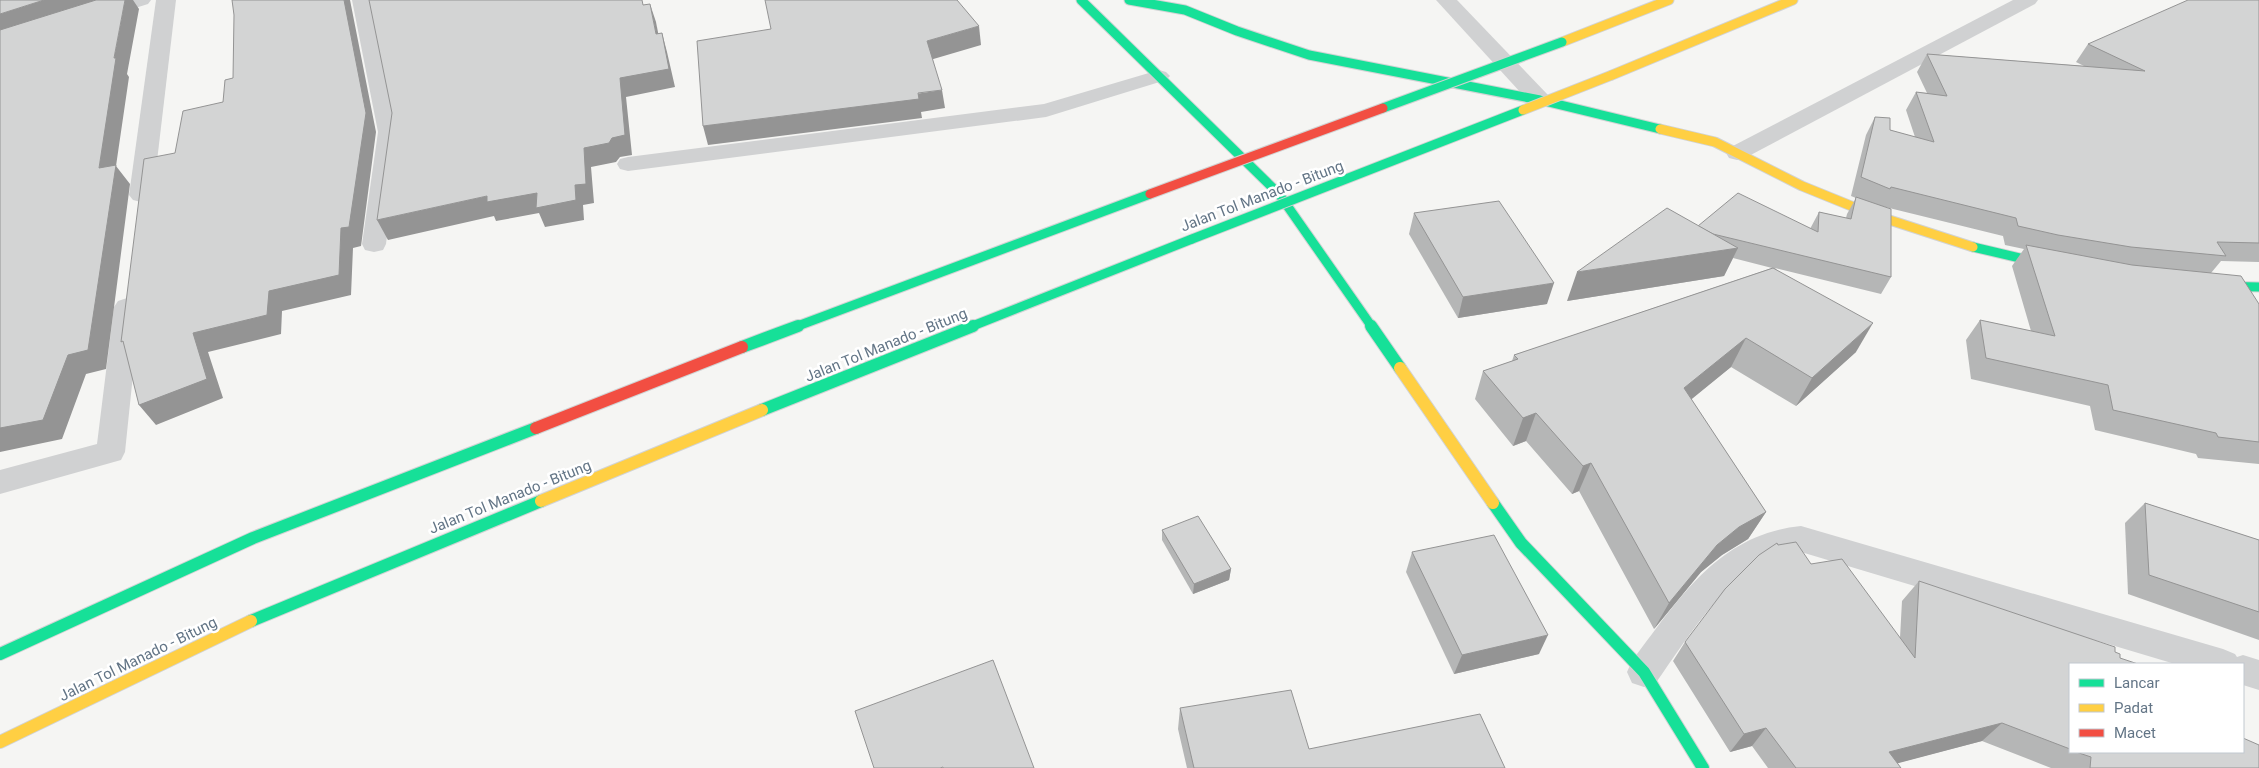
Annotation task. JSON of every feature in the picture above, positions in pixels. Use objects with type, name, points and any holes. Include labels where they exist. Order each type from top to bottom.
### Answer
[{"type":"main road","points":[[1081,0],[1279,194],[1521,543],[1644,672],[1703,768]]},
{"type":"main road","points":[[1129,0],[1185,10],[1237,31],[1309,54],[1540,100],[1715,142],[1802,186],[1871,214],[1966,245],[2062,267]]},
{"type":"main road","points":[[0,654],[253,538],[734,351],[1150,194],[1562,42],[1669,0]]},
{"type":"main road","name":"Jalan Tol Manado - Bitung","points":[[0,742],[273,610],[777,404],[1612,75],[1793,0]]},
{"type":"main road","points":[[2202,286],[2259,287]]},
{"type":"street","points":[[85,18],[141,0]]},
{"type":"street","points":[[139,213],[166,0]]},
{"type":"street","points":[[362,0],[389,132],[374,244]]},
{"type":"street","points":[[1446,0],[1540,100]]},
{"type":"street","points":[[1738,153],[2028,0]]},
{"type":"street","points":[[628,164],[1046,110],[1159,76]]},
{"type":"street","points":[[0,482],[111,452],[130,281]]},
{"type":"street","points":[[1644,672],[1714,580],[1732,565],[1776,541],[1801,539],[2220,663]]},
{"type":"street","points":[[2244,670],[2259,675]]},
{"type":"building","points":[[0,0],[44,0],[0,14]]},
{"type":"building","points":[[96,0],[125,0],[114,58],[116,58],[99,168],[116,165],[88,350],[68,355],[43,420],[0,428],[0,30]]},
{"type":"building","points":[[232,0],[344,0],[366,113],[349,227],[341,228],[339,275],[269,291],[267,315],[193,333],[207,379],[139,405],[123,341],[121,342],[144,159],[175,153],[183,111],[223,102],[225,80],[233,78],[234,15]]},
{"type":"building","points":[[369,0],[642,0],[643,5],[650,4],[656,34],[662,33],[669,69],[620,78],[625,135],[612,138],[609,143],[584,148],[586,184],[575,185],[576,200],[536,208],[537,193],[487,202],[487,196],[377,220],[392,113]]},
{"type":"building","points":[[765,0],[957,0],[979,26],[927,41],[942,90],[918,93],[919,99],[703,126],[697,41],[771,29]]},
{"type":"building","points":[[2188,0],[2259,0],[2259,243],[2217,242],[2226,256],[2131,247],[2058,235],[2018,226],[2016,218],[1891,187],[1890,189],[1861,177],[1875,117],[1890,118],[1890,130],[1934,142],[1916,92],[1947,96],[1927,54],[2145,71],[2088,44]]},
{"type":"building","points":[[1738,193],[1818,232],[1819,212],[1851,219],[1856,197],[1891,209],[1891,277],[1713,234],[1698,226]]},
{"type":"building","points":[[1499,201],[1554,283],[1463,297],[1414,213]]},
{"type":"building","points":[[1667,208],[1738,248],[1577,272]]},
{"type":"building","points":[[2026,245],[2132,265],[2241,276],[2259,304],[2259,442],[2218,437],[2216,433],[2113,410],[2108,385],[1986,358],[1980,320],[2055,336]]},
{"type":"building","points":[[1773,268],[1873,323],[1812,378],[1746,338],[1684,388],[1766,512],[1739,527],[1717,545],[1669,603],[1591,463],[1583,466],[1536,413],[1523,418],[1483,371],[1518,359],[1514,355]]},
{"type":"building","points":[[2145,503],[2259,540],[2259,612],[2149,575]]},
{"type":"building","points":[[1198,516],[1231,569],[1194,584],[1162,530]]},
{"type":"building","points":[[1494,535],[1548,635],[1462,655],[1412,552]]},
{"type":"building","points":[[1796,542],[1811,564],[1842,559],[1915,658],[1919,581],[2115,647],[2115,652],[2120,654],[2120,658],[2135,663],[2069,663],[2069,749],[2002,723],[1889,752],[1901,768],[1796,768],[1766,728],[1744,734],[1685,642],[1725,589],[1759,555],[1777,543],[1778,545]]},
{"type":"building","points":[[993,660],[1034,768],[874,768],[855,711]]},
{"type":"building","points":[[1291,690],[1309,749],[1480,714],[1505,768],[1194,768],[1180,708]]},
{"type":"building","points":[[2244,738],[2259,745],[2259,768],[2090,768],[2091,757],[2079,753],[2244,753]]},
{"type":"traffic: fast","points":[[1081,0],[1279,194],[1400,368]]},
{"type":"traffic: fast","points":[[1129,0],[1185,10],[1237,31],[1309,55],[1540,100],[1660,129]]},
{"type":"traffic: fast","points":[[1383,108],[1562,42]]},
{"type":"traffic: fast","points":[[1192,239],[1523,110]]},
{"type":"traffic: fast","points":[[742,347],[1150,194]]},
{"type":"traffic: fast","points":[[762,410],[1192,239]]},
{"type":"traffic: fast","points":[[1973,247],[2054,266]]},
{"type":"traffic: fast","points":[[2211,286],[2259,287]]},
{"type":"traffic: fast","points":[[0,654],[253,538],[536,428]]},
{"type":"traffic: fast","points":[[251,621],[541,501]]},
{"type":"traffic: fast","points":[[1493,503],[1521,543],[1644,672],[1703,768]]},
{"type":"traffic: slow","points":[[1562,42],[1669,0]]},
{"type":"traffic: slow","points":[[1612,75],[1793,0]]},
{"type":"traffic: slow","points":[[1523,110],[1612,75]]},
{"type":"traffic: slow","points":[[1660,129],[1715,142],[1802,186],[1871,214],[1973,247]]},
{"type":"traffic: slow","points":[[1400,368],[1493,503]]},
{"type":"traffic: slow","points":[[541,501],[762,410]]},
{"type":"traffic: slow","points":[[0,742],[251,621]]},
{"type":"traffic: jam","points":[[1150,194],[1383,108]]},
{"type":"traffic: jam","points":[[536,428],[742,347]]}]
